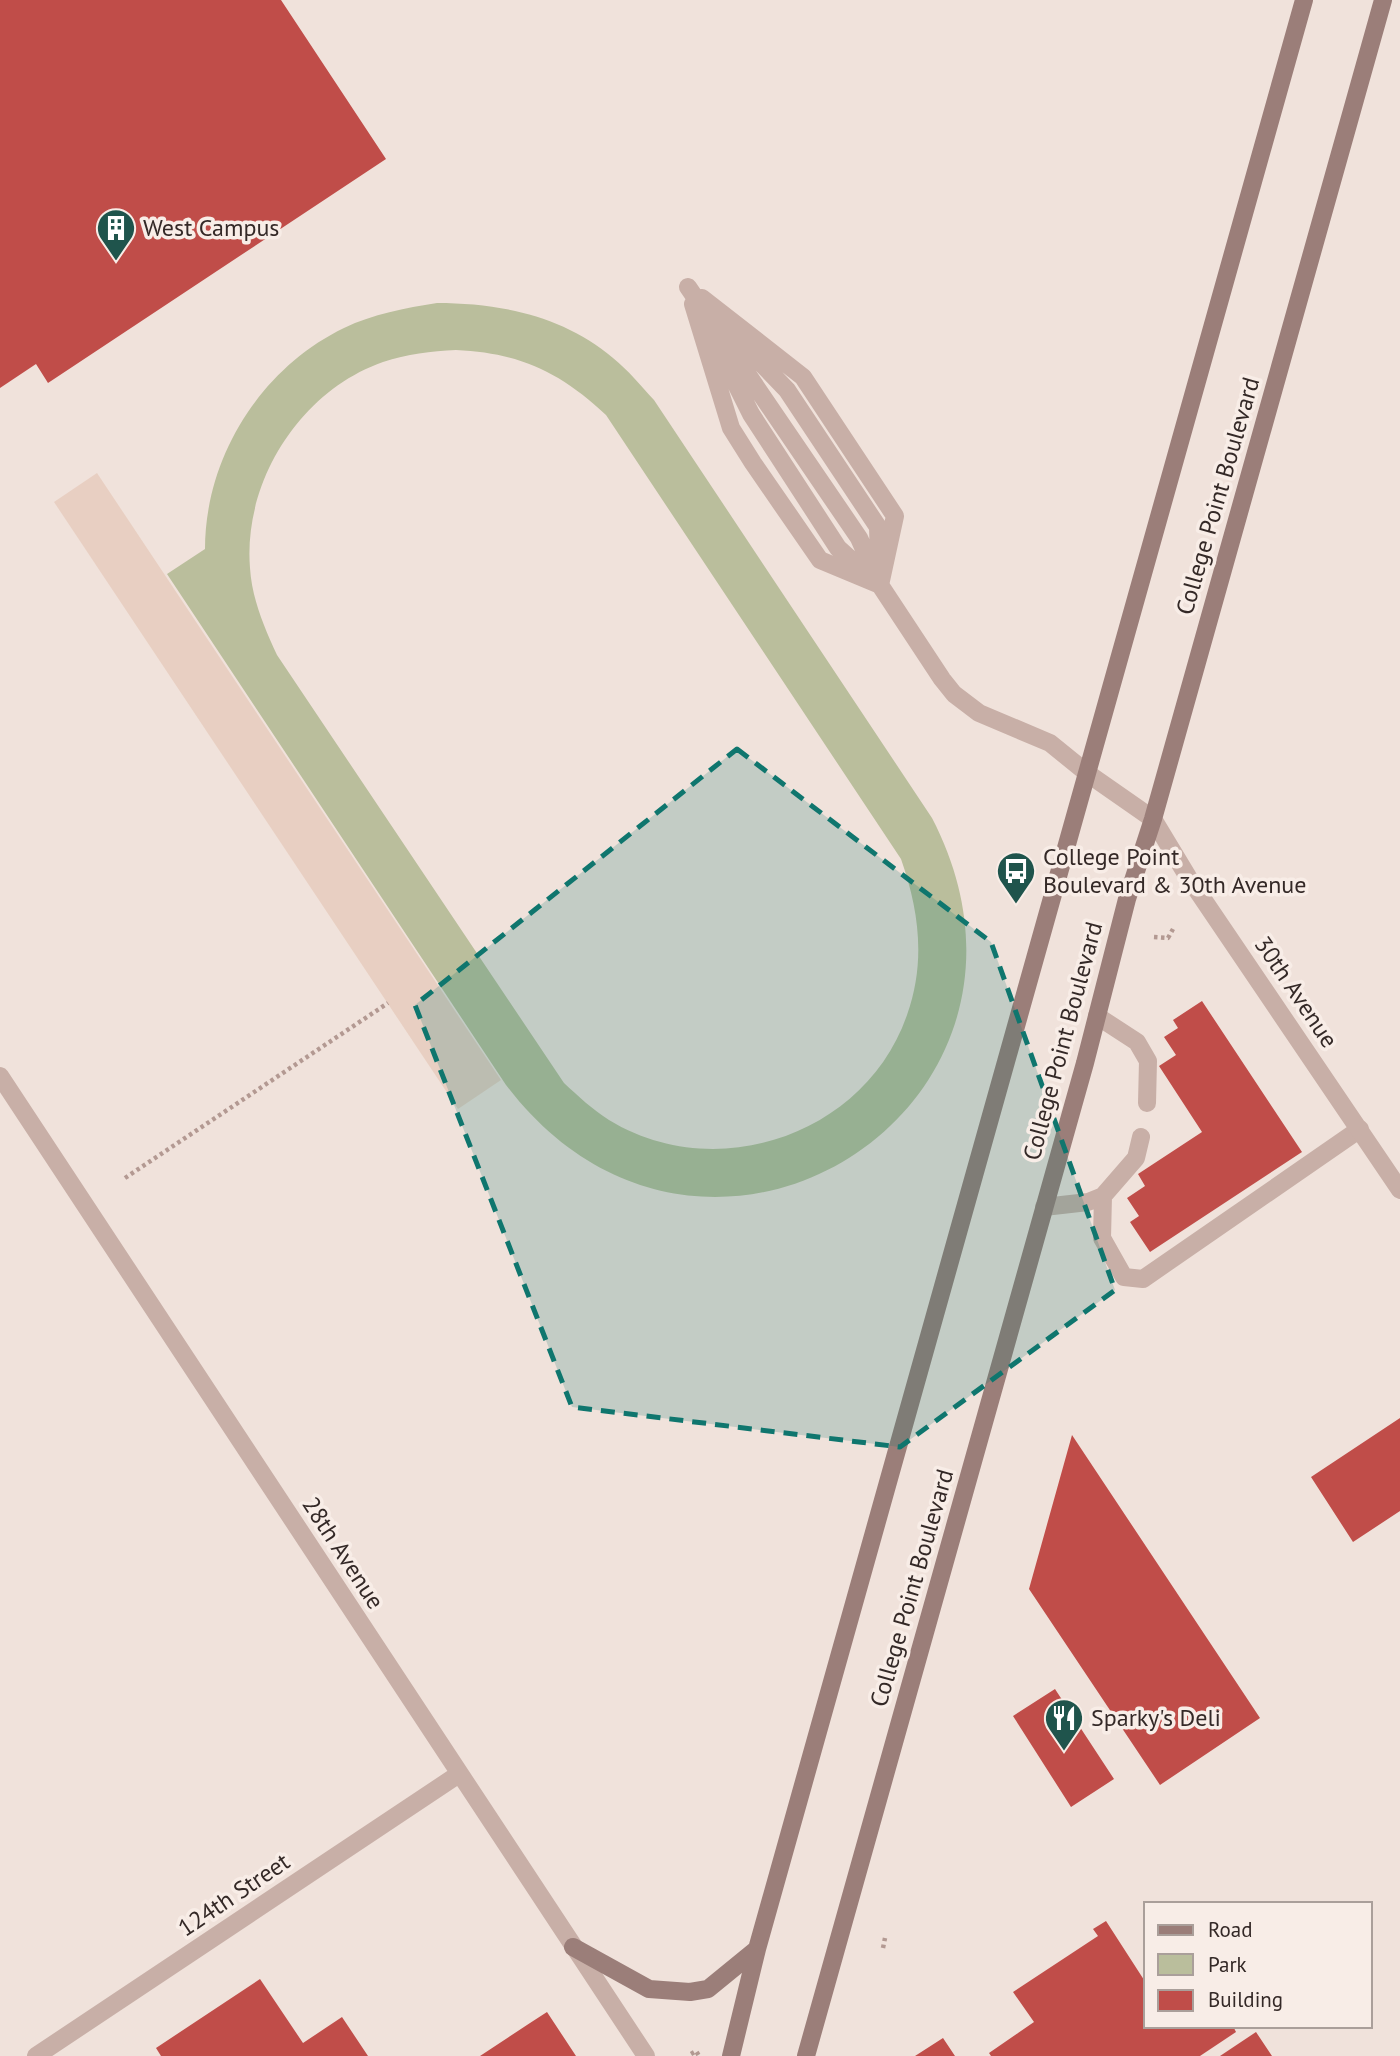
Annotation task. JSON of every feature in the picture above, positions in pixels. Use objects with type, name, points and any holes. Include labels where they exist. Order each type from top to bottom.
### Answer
[{"type":"main road","name":"College Point Boulevard","points":[[731,2056],[757,1949],[1304,0]]},
{"type":"main road","name":"College Point Boulevard","points":[[806,2056],[1097,1016],[1127,898],[1153,819],[1382,0]]},
{"type":"main road","points":[[573,1947],[649,1989],[690,1992],[708,1989],[757,1949]]},
{"type":"street","points":[[688,287],[731,428],[820,560],[880,585]]},
{"type":"street","points":[[688,287],[787,390],[878,527],[880,585]]},
{"type":"street","points":[[688,287],[751,414],[838,548],[880,585],[954,694],[979,713],[1050,743],[1087,773],[1153,819]]},
{"type":"street","name":"30th Avenue","points":[[1153,819],[1188,877],[1400,1190]]},
{"type":"street","points":[[1097,1016],[1137,1042],[1148,1062],[1147,1104]]},
{"type":"street","name":"28th Avenue","points":[[0,1076],[646,2056]]},
{"type":"street","points":[[1103,1196],[1102,1238],[1124,1277],[1143,1279],[1360,1129]]},
{"type":"street","points":[[1044,1207],[1088,1202],[1103,1196],[1136,1158],[1141,1137]]},
{"type":"street","name":"124th Street","points":[[36,2056],[459,1774]]},
{"type":"path","points":[[1092,855],[1103,863]]},
{"type":"path","points":[[1154,937],[1168,938],[1173,929]]},
{"type":"path","points":[[125,1178],[388,1003]]},
{"type":"path","points":[[883,1948],[885,1938]]},
{"type":"path","points":[[691,2054],[696,2052],[699,2056]]},
{"type":"highlighted area","points":[[737,749],[991,942],[1115,1290],[900,1447],[572,1407],[415,1005]]},
{"type":"green space","points":[[437,303],[507,309],[552,322],[594,344],[629,373],[654,400],[932,818],[965,923],[957,1018],[915,1098],[850,1158],[767,1191],[677,1194],[587,1160],[506,1085],[167,574],[205,549],[215,481],[227,449],[243,419],[287,366],[314,345],[355,323],[401,309]],"holes":[[[428,352],[479,352],[500,355],[555,376],[606,415],[901,859],[912,897],[918,936],[917,975],[907,1015],[887,1056],[858,1091],[823,1118],[783,1137],[740,1147],[695,1148],[651,1139],[609,1120],[564,1083],[277,655],[263,623],[253,591],[250,568],[250,536],[256,504],[267,473],[283,444],[303,417],[326,394],[353,376],[383,362]]]},
{"type":"shaded area","points":[[97,473],[501,1080],[458,1109],[54,502]]},
{"type":"building","name":"West Campus","points":[[0,0],[281,0],[386,159],[48,383],[36,364],[0,388]]},
{"type":"building","points":[[1202,1001],[1302,1152],[1150,1252],[1130,1222],[1139,1216],[1127,1198],[1145,1186],[1138,1174],[1202,1132],[1159,1066],[1176,1055],[1164,1037],[1178,1028],[1173,1020]]},
{"type":"building","points":[[1400,1418],[1400,1511],[1353,1542],[1311,1477]]},
{"type":"building","points":[[1072,1435],[1260,1718],[1160,1785],[1029,1589]]},
{"type":"building","points":[[1055,1689],[1114,1779],[1071,1807],[1013,1716]]},
{"type":"building","points":[[1106,1921],[1144,1980],[1144,2028],[1234,2028],[1236,2032],[1200,2056],[991,2056],[989,2053],[1034,2022],[1013,1992],[1098,1936],[1093,1929]]},
{"type":"building","points":[[260,1979],[303,2043],[342,2017],[368,2056],[161,2056],[156,2048]]},
{"type":"building","points":[[547,2012],[576,2056],[480,2056],[530,2023]]},
{"type":"building","points":[[1256,2032],[1272,2056],[1220,2056]]},
{"type":"building","points":[[943,2038],[955,2056],[915,2056]]},
{"type":"place","name":"West Campus","points":[[116,262]]},
{"type":"place","name":"College Point Boulevard & 30th Avenue","points":[[1016,905]]},
{"type":"place","name":"Sparky's Deli","points":[[1064,1752]]}]
